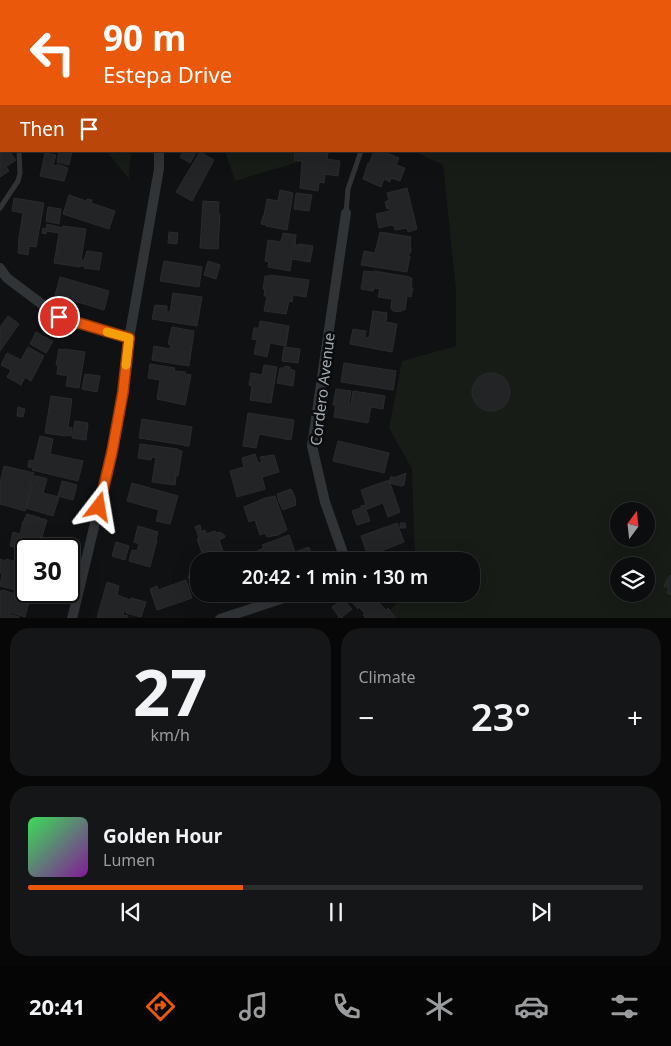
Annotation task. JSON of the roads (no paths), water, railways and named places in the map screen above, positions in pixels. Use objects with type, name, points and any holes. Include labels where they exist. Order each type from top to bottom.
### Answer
[{"type":"street","points":[[72,618],[112,452],[123,392],[129,338],[159,169],[159,152]]},
{"type":"street","name":"Cordero Avenue","points":[[343,552],[325,502],[312,446],[346,213]]},
{"type":"street","points":[[0,268],[4,281],[59,317],[129,338]]},
{"type":"street","points":[[220,618],[271,602]]},
{"type":"lane","points":[[0,208],[18,182],[20,173],[19,152]]},
{"type":"lane","points":[[346,213],[348,189],[362,152]]}]
